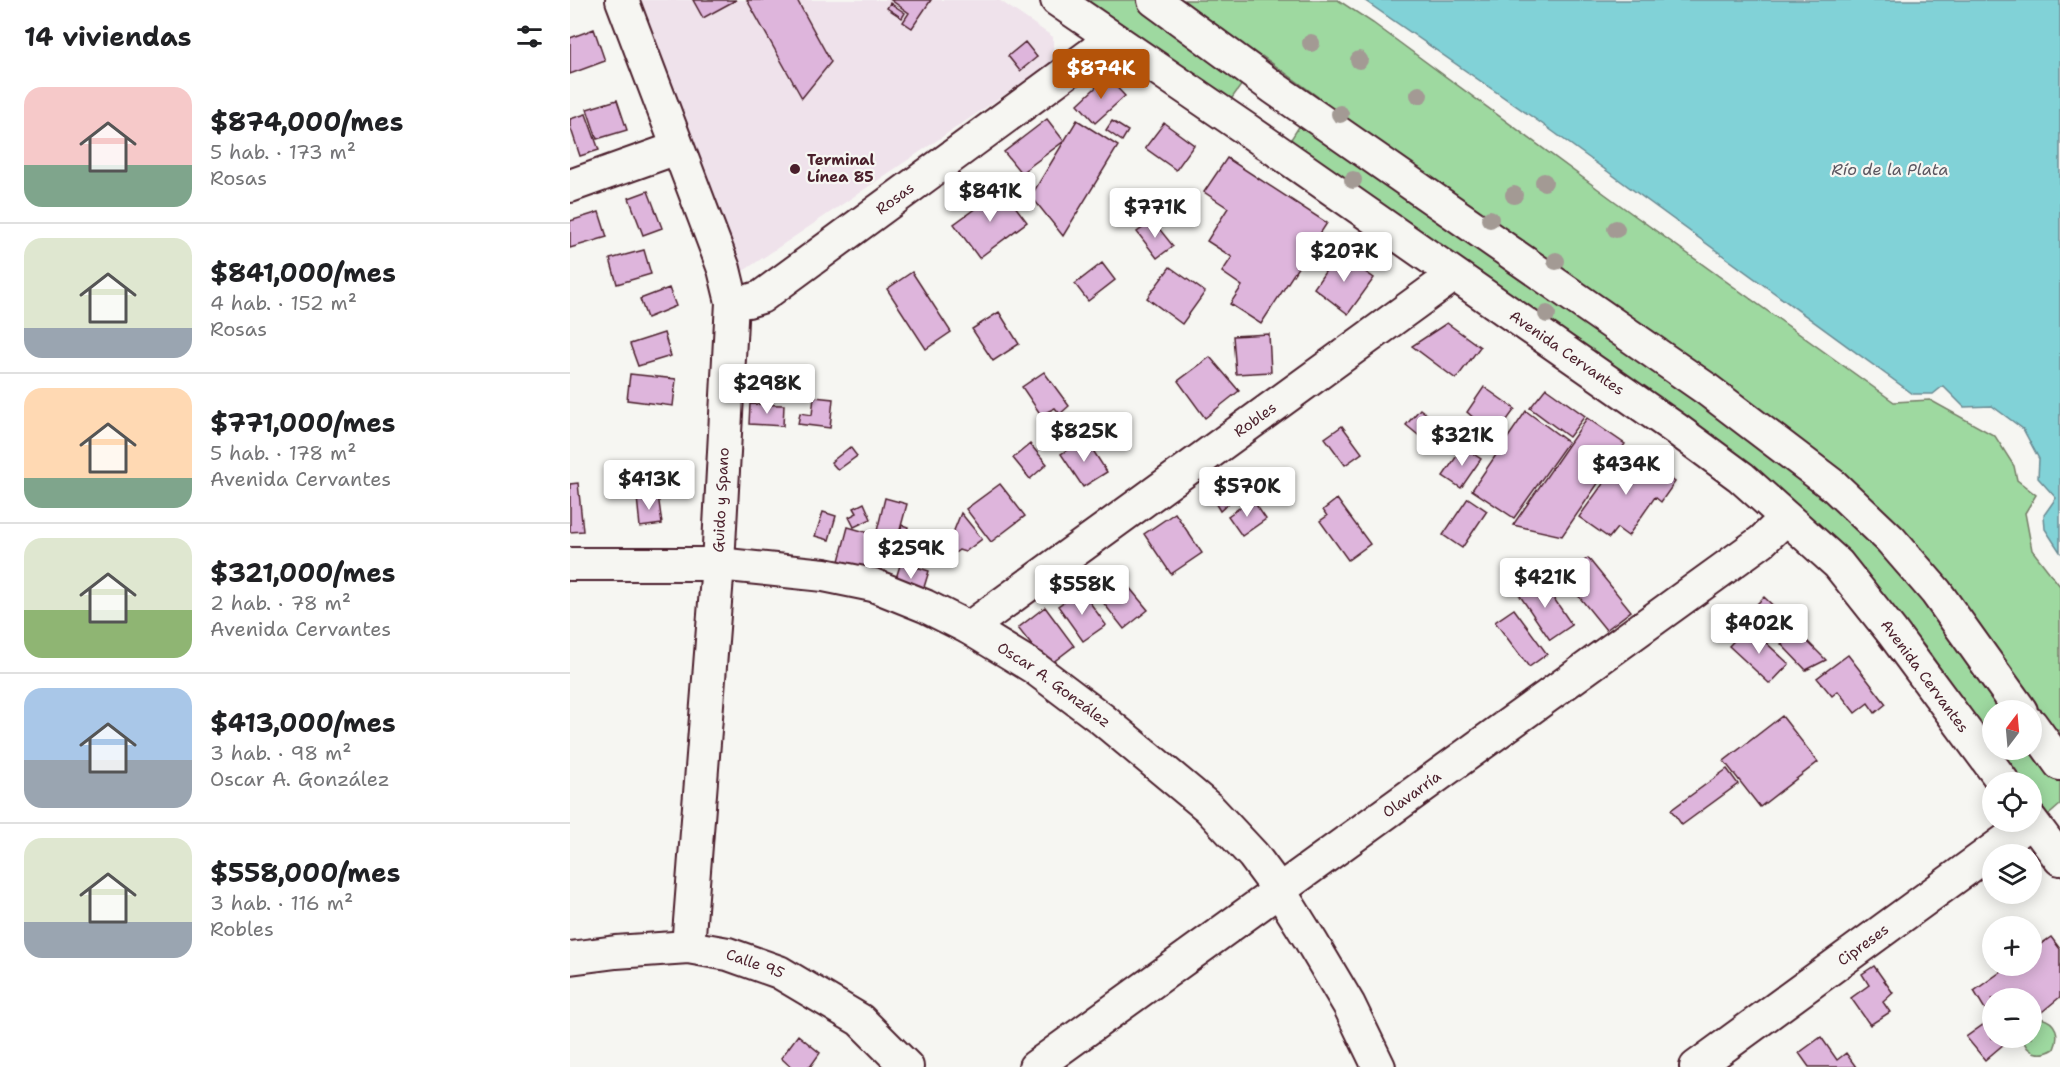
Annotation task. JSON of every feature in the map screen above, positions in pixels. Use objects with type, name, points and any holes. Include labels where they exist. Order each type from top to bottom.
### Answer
[{"type":"street","name":"Guido y Spano","points":[[622,0],[724,269],[732,302],[718,564],[687,948]]},
{"type":"street","name":"Avenida Cervantes","points":[[1057,0],[1246,129],[1676,429],[1741,477],[1813,540],[1844,573],[1892,632],[1996,772]]},
{"type":"street","points":[[1154,0],[1274,88],[1705,388],[1834,486],[1890,539],[1936,592],[2014,700]]},
{"type":"street","name":"Rosas","points":[[732,302],[761,297],[1094,52],[1109,36]]},
{"type":"street","points":[[1246,129],[1274,88]]},
{"type":"street","points":[[570,186],[677,148]]},
{"type":"street","name":"Robles","points":[[969,628],[1454,275]]},
{"type":"street","points":[[1676,429],[1705,388]]},
{"type":"street","name":"Olavarría","points":[[1035,1067],[1752,548],[1786,518]]},
{"type":"street","name":"Oscar A. González","points":[[570,564],[718,564],[824,575],[873,585],[926,606],[969,628],[1033,667],[1102,719],[1209,808],[1253,855],[1279,890],[1349,1005],[1378,1067]]},
{"type":"street","points":[[2042,739],[2060,764]]},
{"type":"street","name":"Cipreses","points":[[1716,1061],[2041,832]]},
{"type":"street","name":"Calle 95","points":[[570,958],[687,948],[728,954],[779,972],[860,1020],[907,1067]]},
{"type":"shaded area","name":"Terminal Línea 85","points":[[630,0],[999,0],[1053,37],[1053,62],[736,276]]},
{"type":"green space","points":[[1080,0],[1338,0],[1373,23],[1613,200],[1894,402],[1930,400],[1995,436],[2014,466],[2017,480],[2036,495],[2025,513],[2032,550],[2060,586],[2060,805],[2044,819],[2042,816],[2042,772],[2011,772],[2003,760],[2042,760],[2042,700],[1982,700],[1982,729],[1927,649],[1866,577],[1286,147],[1318,97],[1262,56],[1227,105]]},
{"type":"green space","points":[[2042,1018],[2046,1020],[2056,1030],[2057,1039],[2054,1049],[2044,1053],[2027,1048],[2042,1048]]},
{"type":"water","name":"Río de la Plata","points":[[1364,0],[2060,0],[2060,552],[2045,529],[2044,515],[2056,498],[2038,478],[2039,459],[2023,429],[1992,406],[1964,407],[1943,386],[1933,394],[1913,394],[1548,128]]},
{"type":"building","points":[[693,0],[736,0],[703,18]]},
{"type":"building","points":[[747,0],[797,0],[831,62],[802,98]]},
{"type":"building","points":[[891,0],[931,0],[912,28],[903,22],[909,13]]},
{"type":"building","points":[[890,3],[905,13],[902,18],[887,8]]},
{"type":"building","points":[[594,29],[605,61],[570,74],[570,38]]},
{"type":"building","points":[[1025,42],[1037,57],[1020,71],[1008,56]]},
{"type":"building","points":[[1107,77],[1125,96],[1095,123],[1078,104]]},
{"type":"building","points":[[617,100],[627,130],[597,139],[587,109]]},
{"type":"building","points":[[586,114],[599,150],[580,156],[570,126],[570,119]]},
{"type":"building","points":[[1047,119],[1064,141],[1021,173],[1004,152]]},
{"type":"building","points":[[1077,120],[1118,146],[1063,236],[1031,196]]},
{"type":"building","points":[[1112,121],[1128,131],[1122,141],[1106,130]]},
{"type":"building","points":[[1164,123],[1194,145],[1176,170],[1145,148]]},
{"type":"building","points":[[1227,158],[1327,223],[1261,324],[1230,304],[1242,286],[1222,272],[1232,257],[1207,241],[1228,208],[1204,192]]},
{"type":"building","points":[[1002,189],[1027,222],[979,258],[954,224]]},
{"type":"building","points":[[648,191],[662,228],[643,235],[629,198]]},
{"type":"building","points":[[599,212],[607,237],[570,248],[570,221]]},
{"type":"building","points":[[1153,221],[1173,246],[1157,258],[1137,232]]},
{"type":"building","points":[[644,250],[651,274],[617,284],[610,259]]},
{"type":"building","points":[[1338,253],[1374,278],[1348,314],[1314,288]]},
{"type":"building","points":[[1102,263],[1115,280],[1088,301],[1075,284]]},
{"type":"building","points":[[1170,267],[1205,292],[1182,324],[1147,298]]},
{"type":"building","points":[[912,272],[951,332],[926,349],[887,289]]},
{"type":"building","points":[[669,288],[676,306],[647,318],[640,299]]},
{"type":"building","points":[[999,312],[1019,344],[993,361],[972,329]]},
{"type":"building","points":[[1447,323],[1480,347],[1456,379],[1412,346]]},
{"type":"building","points":[[664,333],[671,356],[638,366],[630,344]]},
{"type":"building","points":[[1269,334],[1271,372],[1236,374],[1233,336]]},
{"type":"building","points":[[1210,357],[1239,391],[1205,418],[1178,381]]},
{"type":"building","points":[[1044,372],[1069,406],[1060,414],[1055,408],[1041,415],[1022,387]]},
{"type":"building","points":[[630,374],[676,379],[673,406],[627,400]]},
{"type":"building","points":[[1484,387],[1515,409],[1491,442],[1469,427],[1475,419],[1467,412]]},
{"type":"building","points":[[1546,388],[1585,416],[1569,437],[1530,408]]},
{"type":"building","points":[[814,397],[833,399],[830,428],[798,424],[800,413],[812,415]]},
{"type":"building","points":[[750,404],[784,405],[783,426],[749,424]]},
{"type":"building","points":[[1420,409],[1437,422],[1423,439],[1406,425]]},
{"type":"building","points":[[1526,411],[1568,442],[1514,518],[1472,490]]},
{"type":"building","points":[[1587,418],[1625,444],[1562,536],[1513,525]]},
{"type":"building","points":[[1342,426],[1362,453],[1345,465],[1325,438]]},
{"type":"building","points":[[1085,438],[1107,472],[1083,487],[1061,454]]},
{"type":"building","points":[[1030,444],[1047,464],[1030,479],[1013,458]]},
{"type":"building","points":[[850,447],[857,456],[838,470],[831,462]]},
{"type":"building","points":[[1463,447],[1481,459],[1461,488],[1443,476]]},
{"type":"building","points":[[1628,449],[1675,482],[1661,502],[1655,497],[1628,536],[1617,528],[1609,538],[1579,517]]},
{"type":"building","points":[[1221,477],[1238,495],[1220,511],[1205,486]]},
{"type":"building","points":[[578,483],[583,531],[570,532],[570,484]]},
{"type":"building","points":[[1000,484],[1025,516],[991,542],[966,509]]},
{"type":"building","points":[[658,495],[662,524],[640,527],[637,497]]},
{"type":"building","points":[[885,498],[907,504],[897,541],[876,535]]},
{"type":"building","points":[[1468,498],[1487,511],[1462,548],[1443,535]]},
{"type":"building","points":[[1252,499],[1266,519],[1242,536],[1228,516]]},
{"type":"building","points":[[1337,499],[1370,544],[1348,560],[1320,521],[1327,516],[1323,510]]},
{"type":"building","points":[[864,503],[871,519],[854,527],[849,517],[857,513],[854,508]]},
{"type":"building","points":[[823,512],[836,516],[829,540],[815,536]]},
{"type":"building","points":[[961,513],[982,539],[965,552],[959,550],[952,555],[947,548]]},
{"type":"building","points":[[1175,513],[1202,553],[1171,574],[1144,534]]},
{"type":"building","points":[[902,525],[908,527],[905,540],[898,537]]},
{"type":"building","points":[[848,527],[876,535],[866,569],[839,561]]},
{"type":"building","points":[[914,533],[927,537],[918,568],[905,564]]},
{"type":"building","points":[[1588,558],[1631,611],[1606,630],[1563,577]]},
{"type":"building","points":[[901,562],[929,571],[921,597],[893,588]]},
{"type":"building","points":[[1540,578],[1572,625],[1550,640],[1518,593]]},
{"type":"building","points":[[1123,580],[1148,610],[1124,629],[1098,596]]},
{"type":"building","points":[[1081,590],[1106,625],[1083,641],[1058,606]]},
{"type":"building","points":[[1764,597],[1786,618],[1770,634],[1748,613]]},
{"type":"building","points":[[1045,607],[1074,646],[1048,666],[1018,628]]},
{"type":"building","points":[[1514,609],[1547,654],[1529,667],[1495,622]]},
{"type":"building","points":[[1748,626],[1789,664],[1770,684],[1729,646]]},
{"type":"building","points":[[1800,634],[1826,660],[1806,670],[1781,644]]},
{"type":"building","points":[[1848,655],[1886,704],[1875,713],[1868,703],[1855,713],[1838,691],[1832,696],[1817,678]]},
{"type":"building","points":[[1782,716],[1818,762],[1760,807],[1724,761]]},
{"type":"building","points":[[1727,769],[1738,784],[1682,825],[1671,810]]},
{"type":"building","points":[[2051,937],[2060,949],[2060,997],[2042,1012],[2042,988],[1982,988],[1982,1004],[1974,991],[1995,976],[2042,976],[2042,943]]},
{"type":"building","points":[[1874,966],[1893,993],[1883,1002],[1890,1012],[1870,1025],[1851,998],[1869,985],[1862,974]]},
{"type":"building","points":[[1982,1025],[1982,1048],[1999,1048],[1985,1060],[1966,1037]]},
{"type":"building","points":[[798,1035],[820,1053],[810,1067],[791,1067],[781,1058]]},
{"type":"building","points":[[1821,1037],[1837,1060],[1846,1053],[1856,1067],[1809,1067],[1799,1053]]},
{"type":"place","name":"Terminal Línea 85","points":[[795,169]]}]
